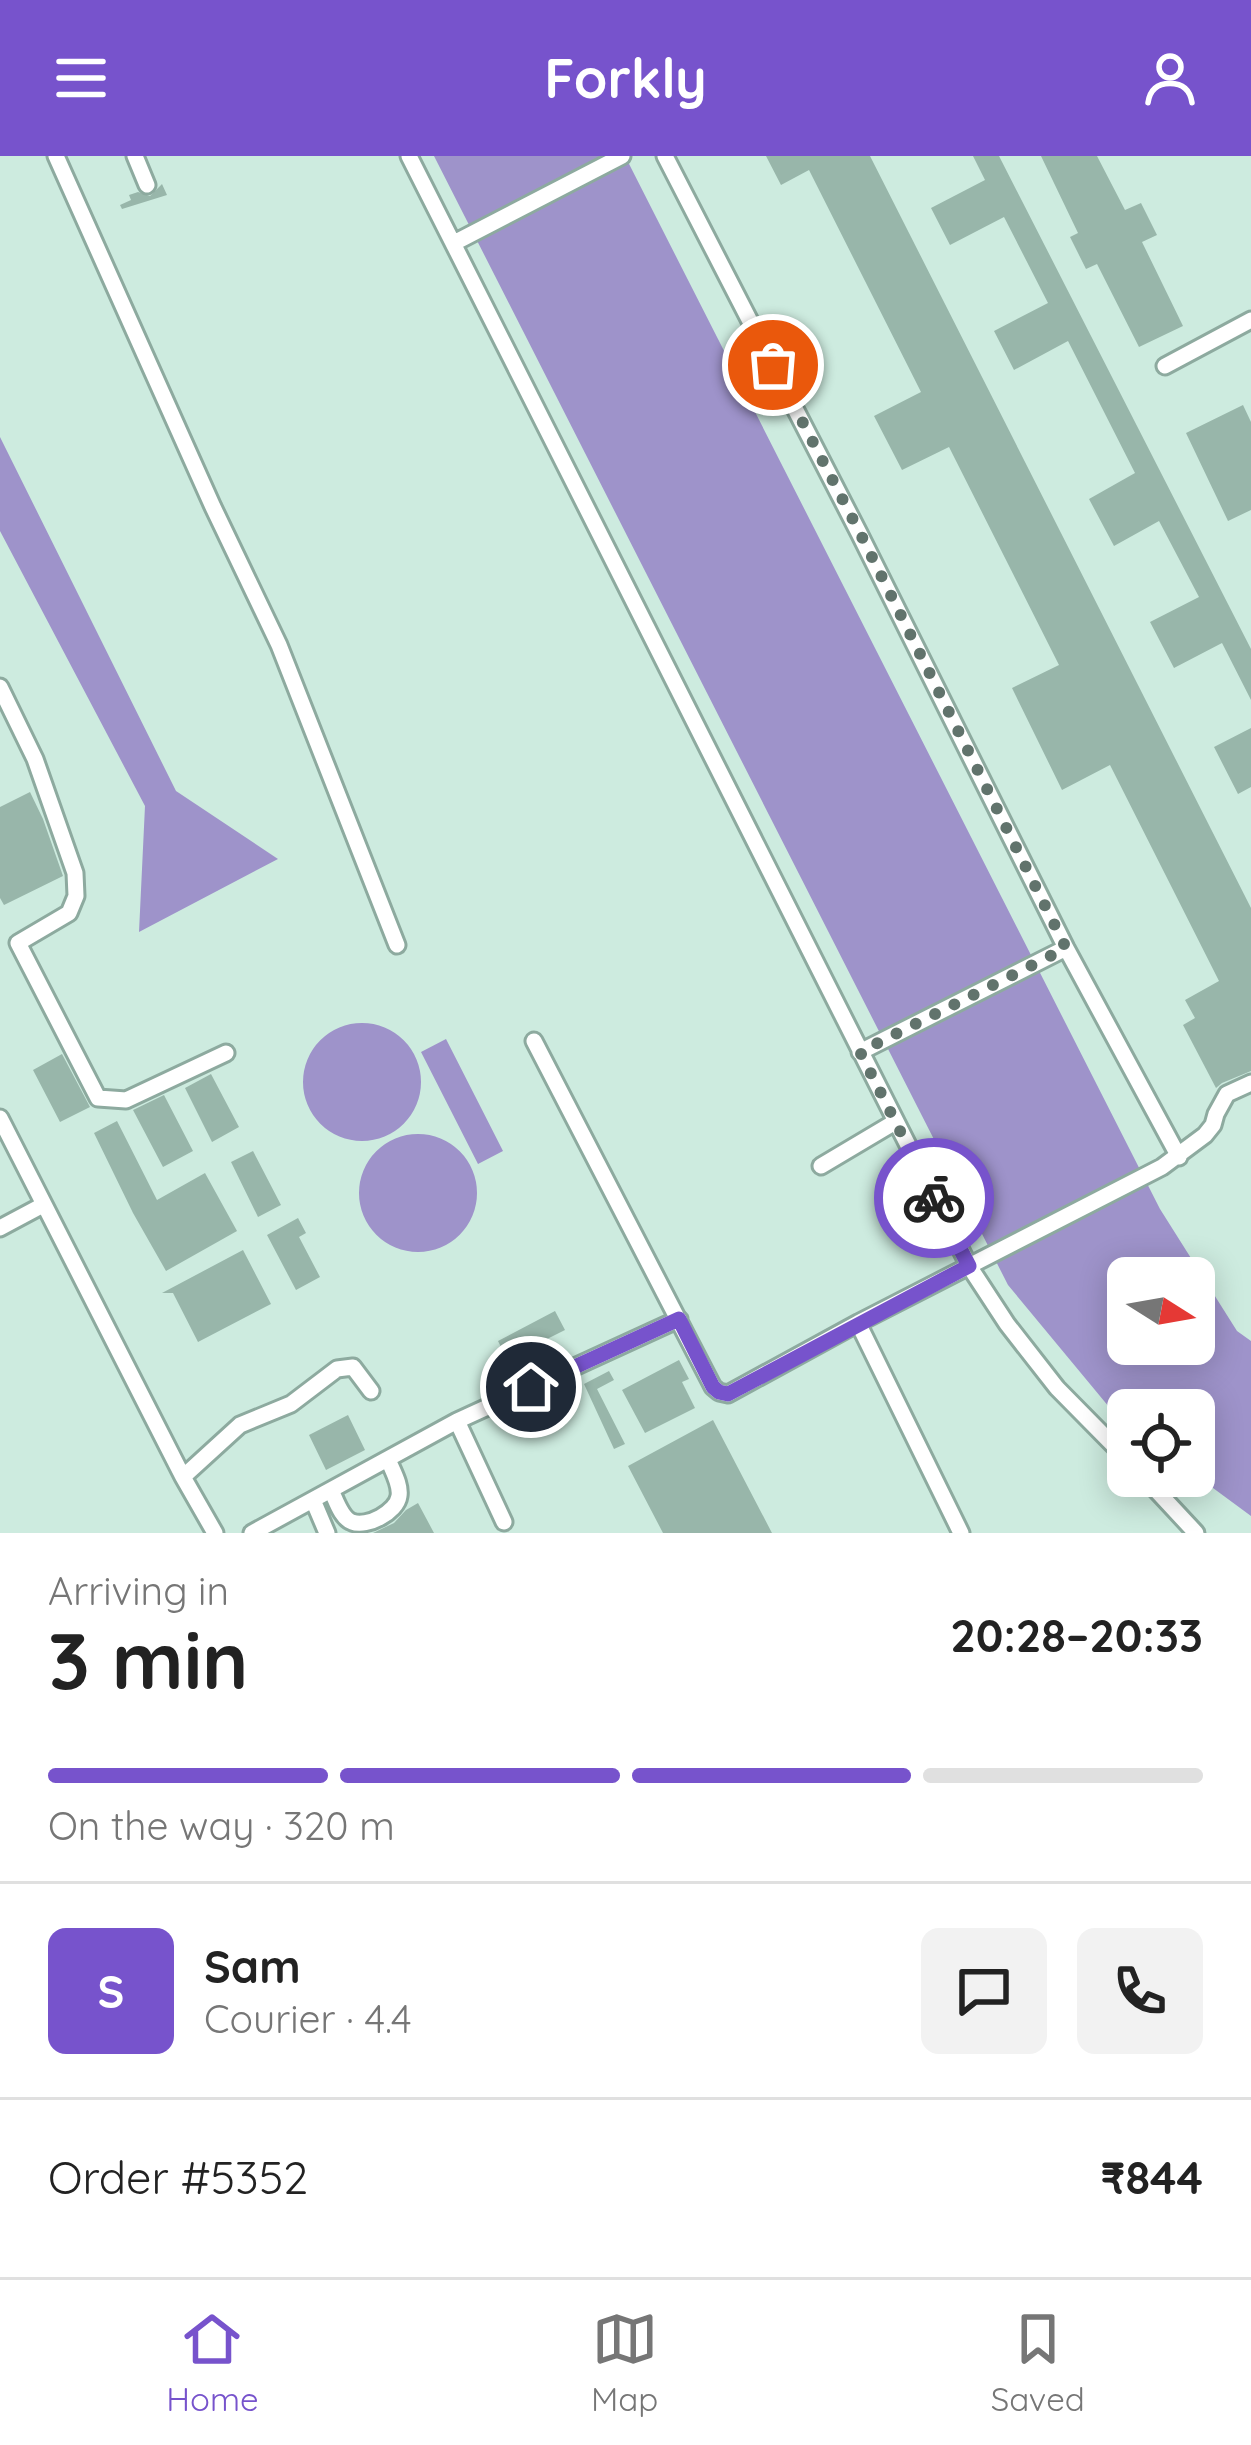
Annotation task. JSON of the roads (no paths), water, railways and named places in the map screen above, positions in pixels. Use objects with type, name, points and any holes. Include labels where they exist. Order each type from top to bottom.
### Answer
[{"type":"lane","points":[[56,156],[279,645],[397,945]]},
{"type":"lane","points":[[135,156],[146,185]]},
{"type":"lane","points":[[409,156],[460,240],[865,1050],[895,1122],[977,1263],[1006,1324],[1057,1388],[1107,1439]]},
{"type":"lane","points":[[460,240],[622,156]]},
{"type":"lane","points":[[665,156],[860,533],[1066,948],[1179,1156]]},
{"type":"lane","points":[[1165,366],[1251,320]]},
{"type":"lane","points":[[0,687],[35,759],[78,885],[69,914],[18,944],[98,1098],[126,1100],[226,1053]]},
{"type":"lane","points":[[865,1050],[1066,948]]},
{"type":"lane","points":[[534,1041],[713,1387],[728,1394],[1162,1167],[1213,1125],[1228,1094],[1251,1083]]},
{"type":"lane","points":[[0,1118],[215,1533]]},
{"type":"lane","points":[[821,1166],[895,1122]]},
{"type":"lane","points":[[0,1228],[43,1205]]},
{"type":"lane","points":[[252,1533],[457,1421],[679,1319]]},
{"type":"lane","points":[[858,1323],[961,1533]]},
{"type":"lane","points":[[183,1477],[240,1425],[291,1404],[338,1370],[353,1367],[370,1391]]},
{"type":"lane","points":[[457,1421],[503,1522]]},
{"type":"lane","points":[[331,1490],[351,1522],[364,1524],[392,1510],[400,1489],[388,1459]]},
{"type":"lane","points":[[1162,1497],[1195,1533]]},
{"type":"lane","points":[[313,1500],[327,1533]]}]
